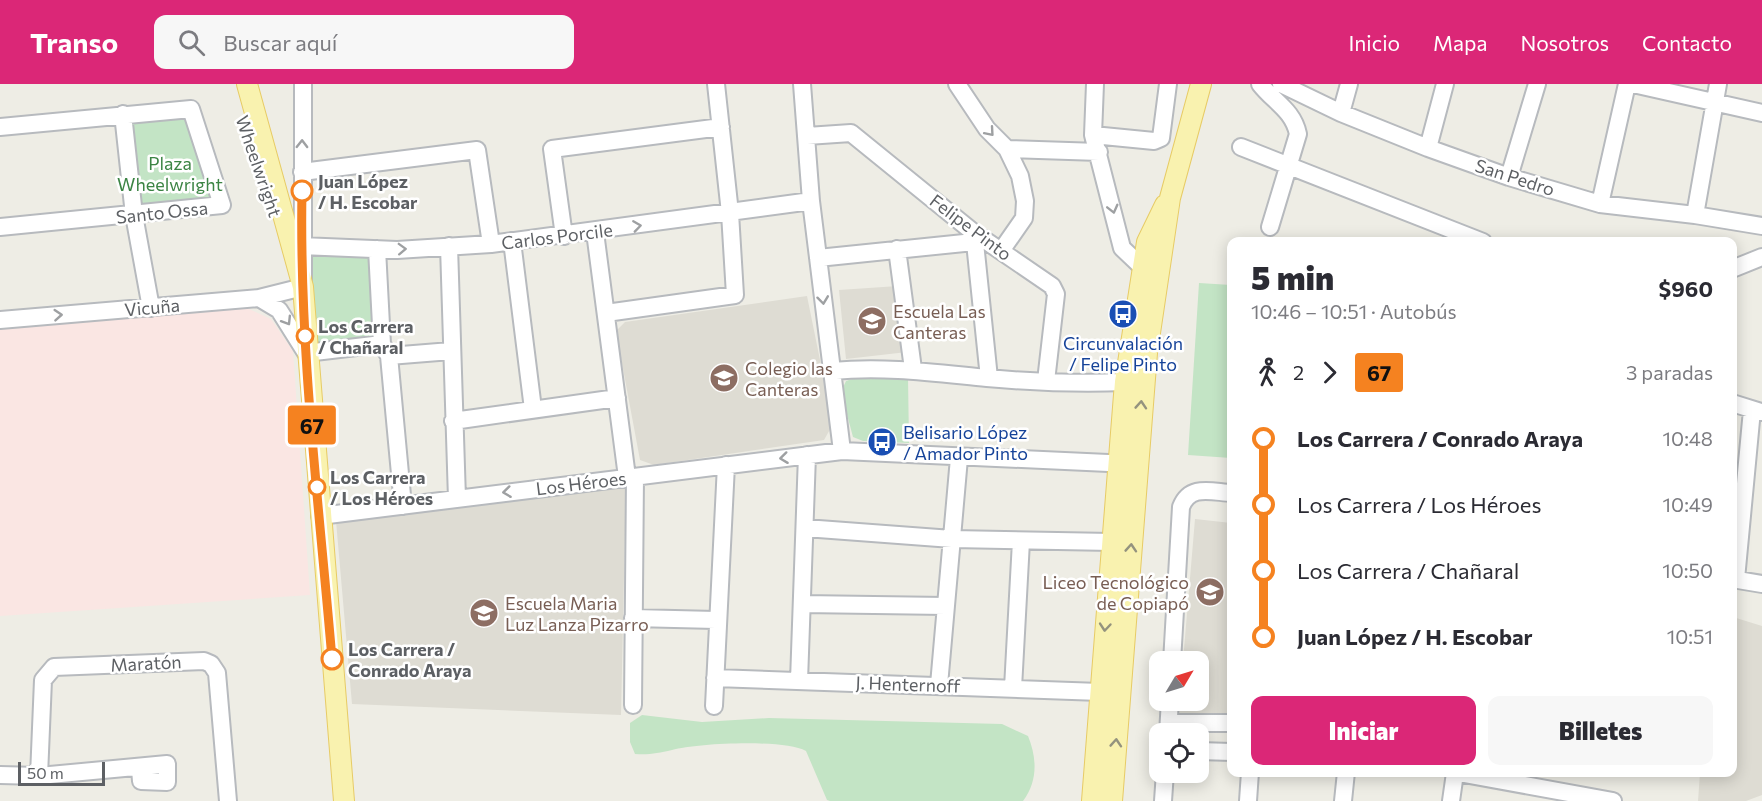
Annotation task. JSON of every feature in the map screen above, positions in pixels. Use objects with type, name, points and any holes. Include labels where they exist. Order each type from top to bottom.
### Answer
[{"type":"main road","name":"Wheelwright","points":[[234,84],[266,190],[303,287]]},
{"type":"main road","name":"Wheelwright","points":[[247,84],[303,287]]},
{"type":"main road","points":[[1092,801],[1112,542],[1143,383],[1170,198],[1201,84]]},
{"type":"main road","points":[[1112,801],[1128,464],[1125,382],[1142,267],[1152,230],[1170,198]]},
{"type":"main road","points":[[303,287],[306,353],[344,801]]},
{"type":"street","points":[[303,84],[301,246],[303,287]]},
{"type":"street","points":[[606,313],[735,295],[730,213],[716,84]]},
{"type":"street","points":[[802,84],[811,201],[842,451]]},
{"type":"street","points":[[957,84],[987,129],[1007,149],[1020,176],[1024,218],[1001,251]]},
{"type":"street","points":[[1095,84],[1093,135],[1122,248],[1142,267]]},
{"type":"street","points":[[1093,135],[1154,141],[1161,138],[1168,84]]},
{"type":"street","points":[[1260,84],[1296,121],[1298,134],[1270,227]]},
{"type":"street","name":"San Pedro","points":[[1281,84],[1341,113],[1428,148],[1509,177],[1600,204],[1695,215],[1762,226]]},
{"type":"street","points":[[1341,113],[1349,84]]},
{"type":"street","points":[[1428,148],[1445,84]]},
{"type":"street","points":[[1509,177],[1538,84]]},
{"type":"street","points":[[1600,204],[1627,84]]},
{"type":"street","points":[[1633,84],[1762,113]]},
{"type":"street","points":[[1695,215],[1718,84]]},
{"type":"street","name":"Santo Ossa","points":[[0,227],[222,205],[190,109],[123,114]]},
{"type":"street","points":[[0,127],[123,114],[134,215],[151,308]]},
{"type":"street","points":[[564,236],[552,149],[721,127]]},
{"type":"street","name":"Felipe Pinto","points":[[807,136],[851,134],[974,237],[1001,251],[1054,289],[1046,381]]},
{"type":"street","points":[[1241,147],[1470,237]]},
{"type":"street","points":[[1007,149],[1099,152]]},
{"type":"street","points":[[302,172],[477,150],[491,244]]},
{"type":"street","name":"Carlos Porcile","points":[[301,246],[377,249],[491,244],[595,232],[811,201]]},
{"type":"street","points":[[595,232],[617,398],[631,477],[633,705]]},
{"type":"street","points":[[818,258],[974,237],[989,378]]},
{"type":"street","points":[[512,241],[533,409]]},
{"type":"street","points":[[449,246],[450,351],[457,499]]},
{"type":"street","points":[[377,249],[403,506]]},
{"type":"street","points":[[897,249],[913,369]]},
{"type":"street","points":[[1737,266],[1762,257]]},
{"type":"street","name":"Vicuña","points":[[0,320],[259,298],[303,287]]},
{"type":"street","points":[[259,298],[279,310],[306,353],[386,350],[450,351]]},
{"type":"street","points":[[832,371],[872,367],[913,369],[989,378],[1125,382]]},
{"type":"street","points":[[453,421],[617,398]]},
{"type":"street","points":[[1737,405],[1757,411],[1737,557]]},
{"type":"street","name":"Los Héroes","points":[[320,516],[842,451],[1128,464]]},
{"type":"street","points":[[799,681],[807,455]]},
{"type":"street","points":[[939,685],[959,458]]},
{"type":"street","points":[[714,706],[716,620],[726,465]]},
{"type":"street","points":[[1173,651],[1181,507],[1184,498],[1198,490],[1227,493]]},
{"type":"street","points":[[806,528],[952,539],[1112,542]]},
{"type":"street","points":[[1013,688],[1021,541]]},
{"type":"street","points":[[1737,580],[1762,584]]},
{"type":"street","points":[[802,604],[946,606]]},
{"type":"street","points":[[633,618],[716,620]]},
{"type":"street","name":"Maratón","points":[[39,776],[43,680],[54,667],[202,661],[211,664],[217,673],[228,801]]},
{"type":"street","name":"J. Henternoff","points":[[715,678],[1100,693]]},
{"type":"street","points":[[1209,725],[1227,723]]},
{"type":"street","points":[[1209,751],[1227,752]]},
{"type":"street","points":[[0,775],[39,776],[140,769]]},
{"type":"street","points":[[1248,801],[1250,777]]},
{"type":"street","points":[[1343,801],[1345,777]]},
{"type":"street","points":[[1451,801],[1454,777]]},
{"type":"street","points":[[1469,777],[1531,794],[1613,801]]},
{"type":"street","points":[[1163,801],[1164,783]]},
{"type":"shaded area","name":"Escuela Las Canteras","points":[[898,286],[907,352],[846,359],[839,290]]},
{"type":"shaded area","name":"Colegio las Canteras","points":[[807,296],[833,424],[824,440],[654,465],[640,460],[616,331],[625,322]]},
{"type":"shaded area","points":[[247,308],[271,319],[293,351],[310,595],[0,616],[0,325]]},
{"type":"shaded area","name":"Escuela Maria Luz Lanza Pizarro","points":[[626,483],[621,715],[352,704],[336,521]]},
{"type":"shaded area","name":"Liceo Tecnológico de Copiapó","points":[[1195,519],[1227,523],[1227,713],[1179,714],[1179,711],[1209,711],[1209,651],[1184,651]]},
{"type":"shaded area","points":[[1737,618],[1762,626],[1762,795],[1746,801],[1698,801],[1700,777],[1737,777]]},
{"type":"green space","name":"Plaza Wheelwright","points":[[187,115],[215,202],[140,211],[129,120]]},
{"type":"green space","points":[[376,252],[380,339],[315,347],[309,254]]},
{"type":"green space","points":[[1199,283],[1227,285],[1227,458],[1188,455]]},
{"type":"green space","points":[[861,376],[908,377],[909,443],[863,441],[853,437],[841,392],[846,381]]},
{"type":"green space","points":[[642,715],[702,722],[769,718],[1002,724],[1028,736],[1033,753],[1034,777],[1023,801],[830,801],[827,800],[806,751],[795,747],[720,744],[654,754],[635,754],[630,742],[630,723]]},
{"type":"bus line","name":"67","points":[[302,191],[301,246],[306,353],[332,659]]},
{"type":"place","name":"Juan López / H. Escobar","points":[[302,191]]},
{"type":"place","name":"Circunvalación / Felipe Pinto","points":[[1123,314]]},
{"type":"place","name":"Escuela Las Canteras","points":[[872,321]]},
{"type":"place","name":"Los Carrera / Chañaral","points":[[305,336]]},
{"type":"place","name":"Colegio las Canteras","points":[[724,378]]},
{"type":"place","name":"Belisario López / Amador Pinto","points":[[882,442]]},
{"type":"place","name":"Los Carrera / Los Héroes","points":[[317,487]]},
{"type":"place","name":"Liceo Tecnológico de Copiapó","points":[[1210,592]]},
{"type":"place","name":"Escuela Maria Luz Lanza Pizarro","points":[[484,613]]},
{"type":"place","name":"Los Carrera / Conrado Araya","points":[[332,659]]}]
